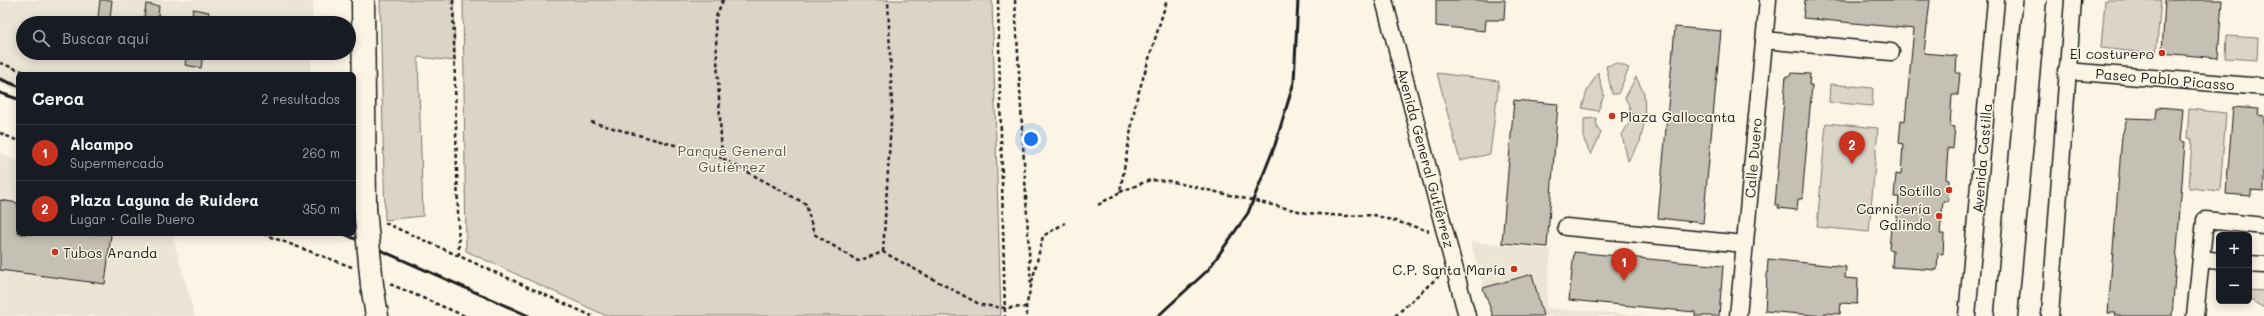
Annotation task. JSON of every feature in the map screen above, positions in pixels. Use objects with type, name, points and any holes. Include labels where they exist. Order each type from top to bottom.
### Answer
[{"type":"main road","points":[[363,0],[365,208],[372,285],[377,316]]},
{"type":"main road","points":[[2006,316],[2035,0]]},
{"type":"street","name":"Avenida General Gutiérrez","points":[[1384,0],[1468,316]]},
{"type":"street","name":"Calle Duero","points":[[1738,316],[1768,0]]},
{"type":"street","name":"Avenida Castilla","points":[[1967,316],[1996,0]]},
{"type":"street","points":[[2050,316],[2066,71],[2073,0]]},
{"type":"street","points":[[1764,40],[1891,52]]},
{"type":"street","name":"Paseo Pablo Picasso","points":[[2066,71],[2264,87]]},
{"type":"street","points":[[2195,316],[2205,220],[2264,226]]},
{"type":"street","points":[[1566,227],[1745,244]]},
{"type":"street","points":[[2201,259],[2216,261]]},
{"type":"street","points":[[2252,264],[2264,265]]},
{"type":"path","points":[[453,0],[459,256]]},
{"type":"path","points":[[722,158],[715,19],[723,0]]},
{"type":"path","points":[[883,252],[892,106],[888,0]]},
{"type":"path","points":[[998,0],[1005,316]]},
{"type":"path","points":[[1015,0],[1031,287]]},
{"type":"path","points":[[1120,192],[1136,101],[1167,0]]},
{"type":"path","points":[[0,63],[25,72]]},
{"type":"path","points":[[591,122],[722,158],[806,204],[814,234],[858,261],[883,252],[981,305],[1005,308],[1026,307]]},
{"type":"path","points":[[0,134],[16,140]]},
{"type":"path","points":[[1098,205],[1120,192],[1150,180],[1169,181],[1307,213],[1344,216],[1374,215],[1446,237]]},
{"type":"path","points":[[382,222],[592,316]]},
{"type":"path","points":[[1027,316],[1026,307],[1043,236],[1065,223]]},
{"type":"path","points":[[1395,316],[1453,262]]},
{"type":"shaded area","points":[[0,0],[313,0],[312,16],[16,16],[16,60],[311,60],[311,72],[16,72],[16,89],[0,84]]},
{"type":"shaded area","points":[[0,153],[16,160],[16,236],[173,236],[195,316],[0,316]]},
{"type":"shaded area","name":"C.P. Santa María","points":[[1470,242],[1551,249],[1546,308],[1648,316],[1493,316]]},
{"type":"green space","points":[[380,0],[454,0],[455,61],[418,57],[423,216],[385,220]]},
{"type":"green space","name":"Parque General Gutiérrez","points":[[463,0],[992,0],[1001,316],[607,316],[466,251]]},
{"type":"green space","points":[[2105,0],[2161,0],[2156,54],[2101,48]]},
{"type":"green space","points":[[2226,36],[2258,38],[2257,60],[2225,58]]},
{"type":"green space","points":[[1617,63],[1629,68],[1618,94],[1612,94],[1606,66]]},
{"type":"green space","points":[[1598,72],[1604,95],[1598,111],[1582,108],[1587,91]]},
{"type":"green space","points":[[1437,73],[1499,81],[1490,154],[1460,161]]},
{"type":"green space","points":[[1636,77],[1644,93],[1645,115],[1630,114],[1629,105],[1625,98]]},
{"type":"green space","points":[[1830,84],[1873,88],[1872,106],[1829,102]]},
{"type":"green space","points":[[2189,109],[2226,113],[2220,191],[2189,188],[2192,139],[2187,138]]},
{"type":"green space","points":[[1596,118],[1597,128],[1601,133],[1591,155],[1584,140],[1584,119]]},
{"type":"green space","points":[[1630,121],[1644,124],[1640,142],[1628,161],[1622,135]]},
{"type":"green space","points":[[1826,123],[1878,128],[1869,232],[1817,227]]},
{"type":"green space","points":[[2252,290],[2264,291],[2264,308],[2252,301]]},
{"type":"building","points":[[100,0],[112,0],[110,16],[98,16]]},
{"type":"building","points":[[1436,0],[1505,0],[1504,20],[1486,20],[1485,31],[1436,26]]},
{"type":"building","points":[[1805,0],[1930,0],[1924,53],[1957,56],[1956,73],[1960,73],[1958,95],[1952,95],[1950,126],[1955,127],[1953,149],[1948,148],[1946,179],[1949,180],[1948,201],[1943,201],[1940,234],[1944,234],[1943,254],[1938,253],[1937,270],[1892,267],[1893,250],[1889,249],[1891,227],[1896,227],[1899,197],[1894,197],[1896,174],[1901,175],[1903,144],[1899,143],[1901,120],[1905,121],[1914,29],[1803,18]]},
{"type":"building","points":[[2165,0],[2222,0],[2218,58],[2162,53]]},
{"type":"building","points":[[146,4],[159,6],[158,16],[144,16]]},
{"type":"building","points":[[193,9],[209,12],[208,16],[192,16]]},
{"type":"building","points":[[1675,27],[1721,31],[1703,223],[1658,218]]},
{"type":"building","points":[[186,60],[202,60],[201,68],[185,65]]},
{"type":"building","points":[[1791,73],[1810,74],[1809,85],[1812,85],[1802,199],[1798,199],[1797,210],[1778,208],[1779,205],[1775,205],[1786,76],[1790,76]]},
{"type":"building","points":[[1514,100],[1558,104],[1547,247],[1502,243]]},
{"type":"building","points":[[2157,107],[2183,109],[2180,141],[2185,142],[2172,316],[2115,316],[2116,313],[2108,313],[2122,136],[2127,118],[2156,119]]},
{"type":"building","points":[[2233,107],[2259,109],[2258,115],[2264,116],[2264,191],[2251,190],[2251,196],[2226,194]]},
{"type":"building","name":"Tubos Aranda","points":[[0,200],[16,203],[16,236],[111,236],[105,284],[0,270]]},
{"type":"building","points":[[1574,252],[1723,266],[1719,316],[1695,316],[1695,312],[1569,300]]},
{"type":"building","points":[[1768,259],[1846,267],[1845,278],[1858,279],[1857,304],[1841,303],[1840,314],[1824,313],[1824,316],[1765,311]]},
{"type":"building","points":[[1532,274],[1543,316],[1493,316],[1483,288]]},
{"type":"railway","points":[[1158,316],[1208,270],[1248,213],[1275,145],[1294,82],[1298,0]]},
{"type":"railway","points":[[0,79],[16,85]]},
{"type":"railway","points":[[0,93],[16,98]]},
{"type":"railway","points":[[349,236],[529,316]]},
{"type":"place","name":"El costurero","points":[[2162,53]]},
{"type":"place","name":"Plaza Gallocanta","points":[[1612,116]]},
{"type":"place","name":"Plaza Laguna de Ruidera","points":[[1852,164]]},
{"type":"place","name":"Sotillo","points":[[1949,190]]},
{"type":"place","name":"Carnicería Galindo","points":[[1939,216]]},
{"type":"place","name":"Tubos Aranda","points":[[55,252]]},
{"type":"place","name":"C.P. Santa María","points":[[1514,269]]},
{"type":"place","name":"Alcampo","points":[[1624,281]]}]
